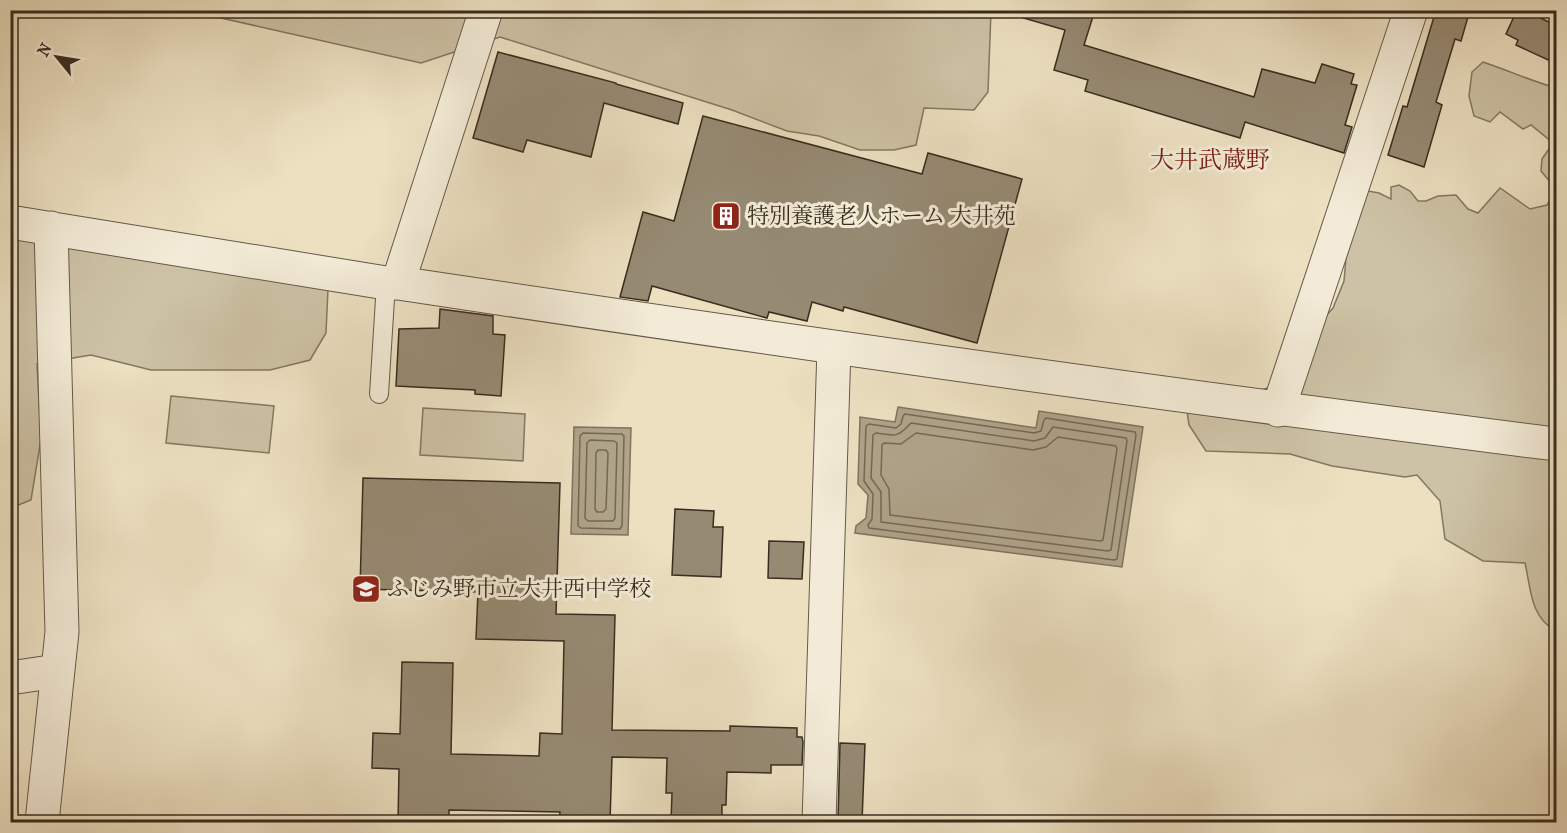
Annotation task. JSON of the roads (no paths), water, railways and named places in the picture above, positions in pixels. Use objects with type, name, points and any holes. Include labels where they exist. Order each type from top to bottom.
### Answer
[{"type":"street","points":[[392,283],[486,10]]},
{"type":"street","points":[[1278,410],[1411,10]]},
{"type":"street","points":[[10,222],[392,283],[834,348],[1278,410],[1557,444]]},
{"type":"street","points":[[42,822],[62,632],[51,228]]},
{"type":"street","points":[[819,822],[834,348]]},
{"type":"street","points":[[10,678],[57,671]]},
{"type":"lane","points":[[379,394],[392,283]]},
{"type":"water","points":[[898,407],[1036,428],[1039,411],[1143,427],[1122,567],[855,533],[856,526],[866,518],[868,495],[858,484],[860,417],[895,422]]},
{"type":"water","points":[[574,427],[631,428],[628,535],[571,534]]},
{"type":"place","name":"特別養護老人ホーム 大井苑","points":[[726,216]]},
{"type":"place","name":"ふじみ野市立大井西中学校","points":[[366,589]]},
{"type":"district","name":"大井武蔵野","points":[[1210,160]]}]
